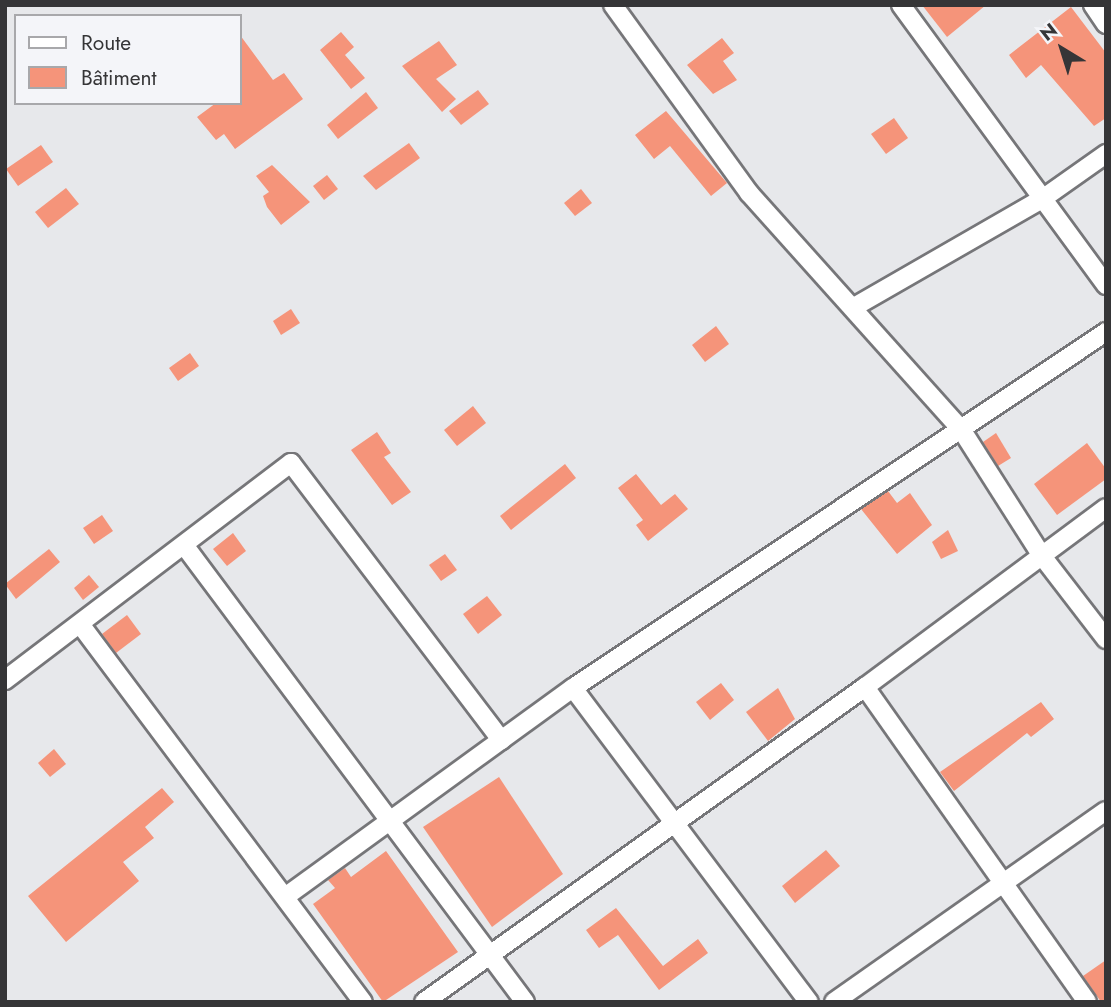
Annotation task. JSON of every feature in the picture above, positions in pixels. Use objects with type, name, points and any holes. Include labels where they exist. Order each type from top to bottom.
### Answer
[{"type":"street","points":[[612,5],[749,193],[961,429],[1042,556],[1106,639]]},
{"type":"street","points":[[901,5],[1102,273]]},
{"type":"street","points":[[1093,5],[1106,23]]},
{"type":"street","points":[[853,307],[1045,197],[1106,153]]},
{"type":"street","points":[[285,897],[573,688],[1106,332]]},
{"type":"street","points":[[5,680],[291,463],[501,740]]},
{"type":"street","points":[[424,1002],[865,687],[1106,508]]},
{"type":"street","points":[[184,545],[487,956],[524,1002]]},
{"type":"street","points":[[80,624],[363,1002]]},
{"type":"street","points":[[865,687],[1087,1002]]},
{"type":"street","points":[[573,688],[809,1002]]},
{"type":"street","points":[[834,1002],[1007,885],[1106,811]]},
{"type":"building","points":[[922,5],[986,5],[947,37]]},
{"type":"building","points":[[1071,7],[1106,53],[1106,118],[1094,126],[1041,65],[1026,78],[1009,55]]},
{"type":"building","points":[[341,32],[354,47],[345,55],[365,78],[351,89],[320,50]]},
{"type":"building","points":[[242,38],[273,80],[284,73],[303,99],[235,149],[224,134],[216,140],[197,117],[213,105],[242,105]]},
{"type":"building","points":[[722,38],[734,53],[723,61],[737,80],[713,94],[687,65]]},
{"type":"building","points":[[439,41],[457,65],[436,79],[456,99],[442,112],[402,66]]},
{"type":"building","points":[[478,90],[489,104],[461,125],[449,111]]},
{"type":"building","points":[[366,92],[378,108],[338,139],[327,125]]},
{"type":"building","points":[[666,111],[727,183],[711,196],[670,146],[654,159],[635,135]]},
{"type":"building","points":[[894,118],[908,138],[886,154],[871,134]]},
{"type":"building","points":[[409,143],[420,158],[376,190],[363,176]]},
{"type":"building","points":[[41,145],[53,162],[18,186],[6,169]]},
{"type":"building","points":[[272,165],[310,202],[281,225],[267,207],[263,196],[269,192],[256,176]]},
{"type":"building","points":[[327,175],[338,189],[324,200],[313,186]]},
{"type":"building","points":[[66,188],[79,204],[48,228],[35,212]]},
{"type":"building","points":[[581,189],[592,203],[575,216],[564,203]]},
{"type":"building","points":[[291,309],[300,323],[281,335],[273,321]]},
{"type":"building","points":[[716,326],[729,344],[705,362],[692,345]]},
{"type":"building","points":[[190,353],[199,366],[178,381],[169,368]]},
{"type":"building","points":[[473,406],[486,423],[457,446],[444,430]]},
{"type":"building","points":[[377,432],[391,453],[384,457],[411,492],[392,505],[351,450]]},
{"type":"building","points":[[996,433],[1011,458],[998,466],[983,442]]},
{"type":"building","points":[[1087,443],[1106,469],[1106,479],[1057,515],[1034,484]]},
{"type":"building","points":[[565,464],[576,478],[511,530],[500,516]]},
{"type":"building","points":[[636,474],[661,505],[675,494],[688,509],[648,541],[636,525],[643,520],[618,488]]},
{"type":"building","points":[[888,491],[897,503],[910,493],[932,525],[897,554],[861,509]]},
{"type":"building","points":[[102,515],[113,531],[94,544],[83,528]]},
{"type":"building","points":[[948,530],[958,551],[941,559],[932,542]]},
{"type":"building","points":[[233,533],[246,551],[227,566],[213,549]]},
{"type":"building","points":[[49,549],[60,562],[16,599],[5,584]]},
{"type":"building","points":[[445,554],[457,570],[441,581],[429,565]]},
{"type":"building","points":[[89,575],[99,587],[83,600],[74,588]]},
{"type":"building","points":[[487,596],[502,615],[478,634],[463,614]]},
{"type":"building","points":[[127,615],[141,634],[116,653],[102,634]]},
{"type":"building","points":[[721,683],[734,700],[710,720],[696,702]]},
{"type":"building","points":[[778,688],[795,719],[768,741],[746,712]]},
{"type":"building","points":[[1041,702],[1054,719],[1031,737],[1027,733],[954,791],[940,772]]},
{"type":"building","points":[[54,749],[66,764],[50,777],[38,763]]},
{"type":"building","points":[[499,777],[563,874],[492,927],[423,827]]},
{"type":"building","points":[[162,788],[174,802],[145,827],[154,838],[123,862],[139,881],[66,942],[28,896]]},
{"type":"building","points":[[826,850],[840,866],[795,903],[782,886]]},
{"type":"building","points":[[386,851],[458,952],[383,1002],[313,904],[335,888],[328,880],[345,868],[351,877]]},
{"type":"building","points":[[616,908],[663,966],[698,939],[708,953],[659,990],[618,935],[599,948],[586,930]]},
{"type":"building","points":[[1106,960],[1106,1002],[1101,1002],[1083,976]]}]
